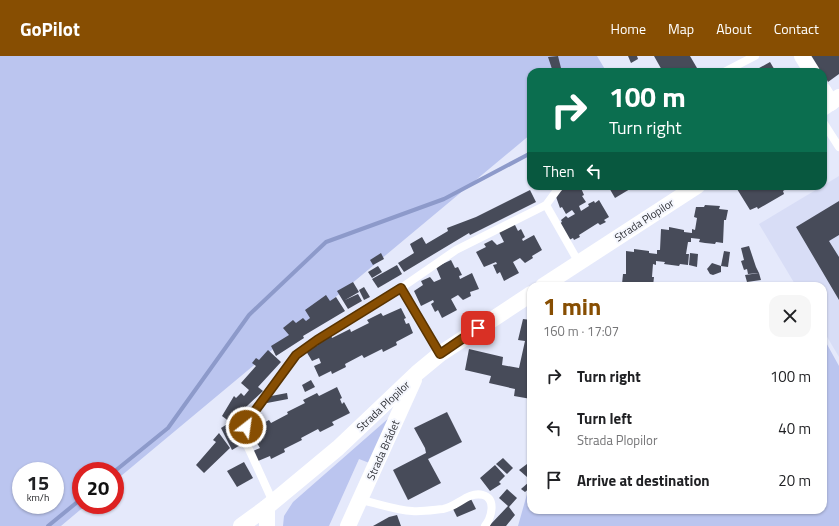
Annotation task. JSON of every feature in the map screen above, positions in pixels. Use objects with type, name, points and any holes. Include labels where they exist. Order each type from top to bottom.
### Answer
[{"type":"street","points":[[802,56],[810,68]]},
{"type":"street","name":"Strada Plopilor","points":[[549,282],[685,190]]},
{"type":"street","name":"Strada Plopilor","points":[[240,526],[270,504],[338,448],[417,373],[440,354],[527,297]]},
{"type":"street","name":"Strada Brădet","points":[[348,526],[417,373]]},
{"type":"street","points":[[267,526],[270,504]]},
{"type":"lane","points":[[732,68],[755,56]]},
{"type":"lane","points":[[827,128],[839,148]]},
{"type":"lane","points":[[270,504],[243,436],[249,419],[296,355],[317,340],[401,288],[456,250],[546,205],[557,190]]},
{"type":"lane","points":[[546,205],[579,263]]},
{"type":"lane","points":[[401,288],[440,354]]},
{"type":"lane","points":[[360,500],[412,511],[445,508],[475,493],[485,495],[490,500],[492,508],[491,518],[485,526]]},
{"type":"shaded area","points":[[0,56],[597,56],[604,68],[527,68],[527,137],[124,473],[124,462],[72,462],[72,514],[75,514],[61,526],[0,526]]},
{"type":"shaded area","points":[[839,176],[839,357],[827,337],[827,282],[794,282],[759,224],[816,190],[827,190],[827,183]]},
{"type":"shaded area","points":[[827,344],[839,366],[839,526],[518,526],[527,494],[527,514],[827,514]]},
{"type":"shaded area","points":[[390,417],[372,464],[359,459],[329,526],[283,526],[284,516],[293,502]]},
{"type":"building","points":[[558,56],[561,68],[552,68],[548,57]]},
{"type":"building","points":[[628,56],[637,56],[638,59],[631,63]]},
{"type":"building","points":[[654,56],[690,56],[697,68],[661,68]]},
{"type":"building","points":[[810,56],[839,56],[839,74],[828,82],[827,68],[818,68]]},
{"type":"building","points":[[770,62],[774,68],[759,68]]},
{"type":"building","points":[[530,190],[536,202],[470,235],[469,233],[404,272],[398,263],[414,253],[410,244],[422,237],[426,244],[448,231],[447,228],[476,217]]},
{"type":"building","points":[[562,190],[582,190],[584,195],[582,196],[586,202],[579,206],[581,211],[589,206],[588,204],[594,201],[595,203],[599,200],[609,217],[604,220],[606,222],[600,225],[598,223],[579,235],[580,237],[567,241],[557,225],[562,222],[561,220],[566,216],[568,218],[575,214],[572,210],[566,214],[562,207],[560,208],[555,194]]},
{"type":"building","points":[[610,190],[628,190],[615,198]]},
{"type":"building","points":[[738,190],[784,190],[783,191],[784,194],[758,209],[757,207],[750,210]]},
{"type":"building","points":[[839,201],[839,235],[829,241],[839,257],[839,300],[796,227]]},
{"type":"building","points":[[705,205],[720,206],[719,209],[728,210],[726,220],[724,220],[723,243],[705,243],[699,242],[700,239],[691,238],[691,242],[688,242],[686,254],[689,254],[688,265],[680,264],[679,266],[664,264],[665,262],[656,261],[656,265],[653,264],[652,277],[654,277],[653,282],[622,282],[623,274],[626,274],[626,251],[634,252],[634,249],[649,251],[649,253],[657,254],[657,250],[660,250],[661,229],[669,230],[669,227],[692,233],[692,229],[695,230],[697,218],[694,217],[696,207],[704,207]]},
{"type":"building","points":[[514,223],[518,231],[521,229],[525,237],[522,239],[523,241],[534,235],[542,250],[532,256],[533,258],[525,263],[520,258],[513,262],[519,273],[504,281],[500,272],[497,274],[493,265],[497,264],[496,262],[484,267],[476,252],[486,247],[484,244],[492,240],[497,245],[504,242],[498,230]]},
{"type":"building","points":[[749,246],[759,273],[748,274],[747,269],[744,270],[741,261],[744,260],[741,248]]},
{"type":"building","points":[[724,251],[730,252],[728,267],[721,266]]},
{"type":"building","points":[[381,253],[384,259],[373,265],[370,260]]},
{"type":"building","points":[[690,253],[698,254],[697,267],[689,265]]},
{"type":"building","points":[[451,260],[455,268],[458,267],[462,275],[459,276],[460,279],[472,273],[479,289],[470,292],[471,296],[463,300],[458,295],[451,299],[457,310],[442,318],[438,310],[435,312],[431,304],[434,302],[433,300],[421,306],[414,291],[423,285],[421,281],[430,277],[434,282],[441,279],[436,267]]},
{"type":"building","points":[[712,263],[721,266],[721,272],[713,275],[710,274],[707,269]]},
{"type":"building","points":[[397,265],[402,274],[378,288],[372,279]]},
{"type":"building","points":[[378,266],[382,272],[372,278],[368,272]]},
{"type":"building","points":[[759,273],[761,280],[747,282],[745,275]]},
{"type":"building","points":[[353,282],[359,292],[345,300],[358,294],[362,301],[348,309],[337,291]]},
{"type":"building","points":[[364,287],[370,297],[364,300],[359,290]]},
{"type":"building","points":[[326,295],[330,301],[336,297],[345,311],[303,336],[304,338],[276,356],[271,346],[289,335],[283,328],[293,320],[296,323],[303,318],[306,321],[310,318],[305,310]]},
{"type":"building","points":[[401,308],[406,318],[404,319],[406,324],[409,323],[413,333],[396,342],[397,345],[383,352],[382,349],[364,358],[362,355],[345,364],[346,367],[332,374],[331,371],[319,377],[314,366],[321,363],[319,358],[312,361],[306,351],[318,345],[317,342],[331,335],[332,338],[350,329],[351,332],[369,323],[367,320],[381,313],[383,316]]},
{"type":"building","points":[[523,319],[527,320],[527,398],[514,396],[515,389],[489,383],[491,376],[465,370],[469,349],[503,357],[502,365],[519,368],[525,341],[518,340]]},
{"type":"building","points":[[268,350],[281,362],[258,387],[263,391],[230,422],[222,416],[234,396],[236,398],[241,393],[244,396],[249,390],[241,383],[256,366],[252,363],[256,358],[259,360]]},
{"type":"building","points":[[311,380],[315,387],[305,392],[302,385]]},
{"type":"building","points":[[337,387],[342,398],[340,399],[342,404],[344,402],[350,413],[332,422],[334,425],[320,432],[318,429],[301,438],[302,440],[284,449],[285,452],[271,459],[270,456],[258,461],[253,451],[260,448],[257,443],[251,446],[245,436],[257,430],[255,427],[269,420],[271,423],[288,414],[287,412],[305,403],[303,400],[317,393],[319,396]]},
{"type":"building","points":[[287,393],[288,399],[267,403],[266,397]]},
{"type":"building","points":[[447,412],[462,442],[428,459],[441,483],[408,500],[393,470],[426,453],[425,448],[414,428]]},
{"type":"building","points":[[229,423],[242,444],[232,450],[221,428]]},
{"type":"building","points":[[219,433],[230,448],[204,473],[196,465],[216,442],[213,440]]},
{"type":"building","points":[[503,458],[513,468],[507,474],[496,464]]},
{"type":"building","points":[[244,462],[253,478],[237,487],[227,471]]},
{"type":"building","points":[[527,464],[527,477],[519,470]]},
{"type":"building","points":[[495,465],[505,476],[499,482],[501,484],[490,491],[480,478]]},
{"type":"building","points":[[527,484],[527,490],[525,492],[521,489]]},
{"type":"building","points":[[507,489],[517,498],[509,507],[515,515],[506,526],[489,526],[508,506],[499,498]]},
{"type":"building","points":[[470,497],[476,509],[457,517],[452,507]]},
{"type":"building","points":[[397,515],[401,526],[373,526],[389,517]]},
{"type":"waterway","points":[[124,464],[168,428],[249,315],[326,242],[444,199],[527,155]]},
{"type":"waterway","points":[[48,526],[72,506]]},
{"type":"route","points":[[246,427],[249,419],[296,355],[317,340],[401,288],[440,354],[478,328]]}]
